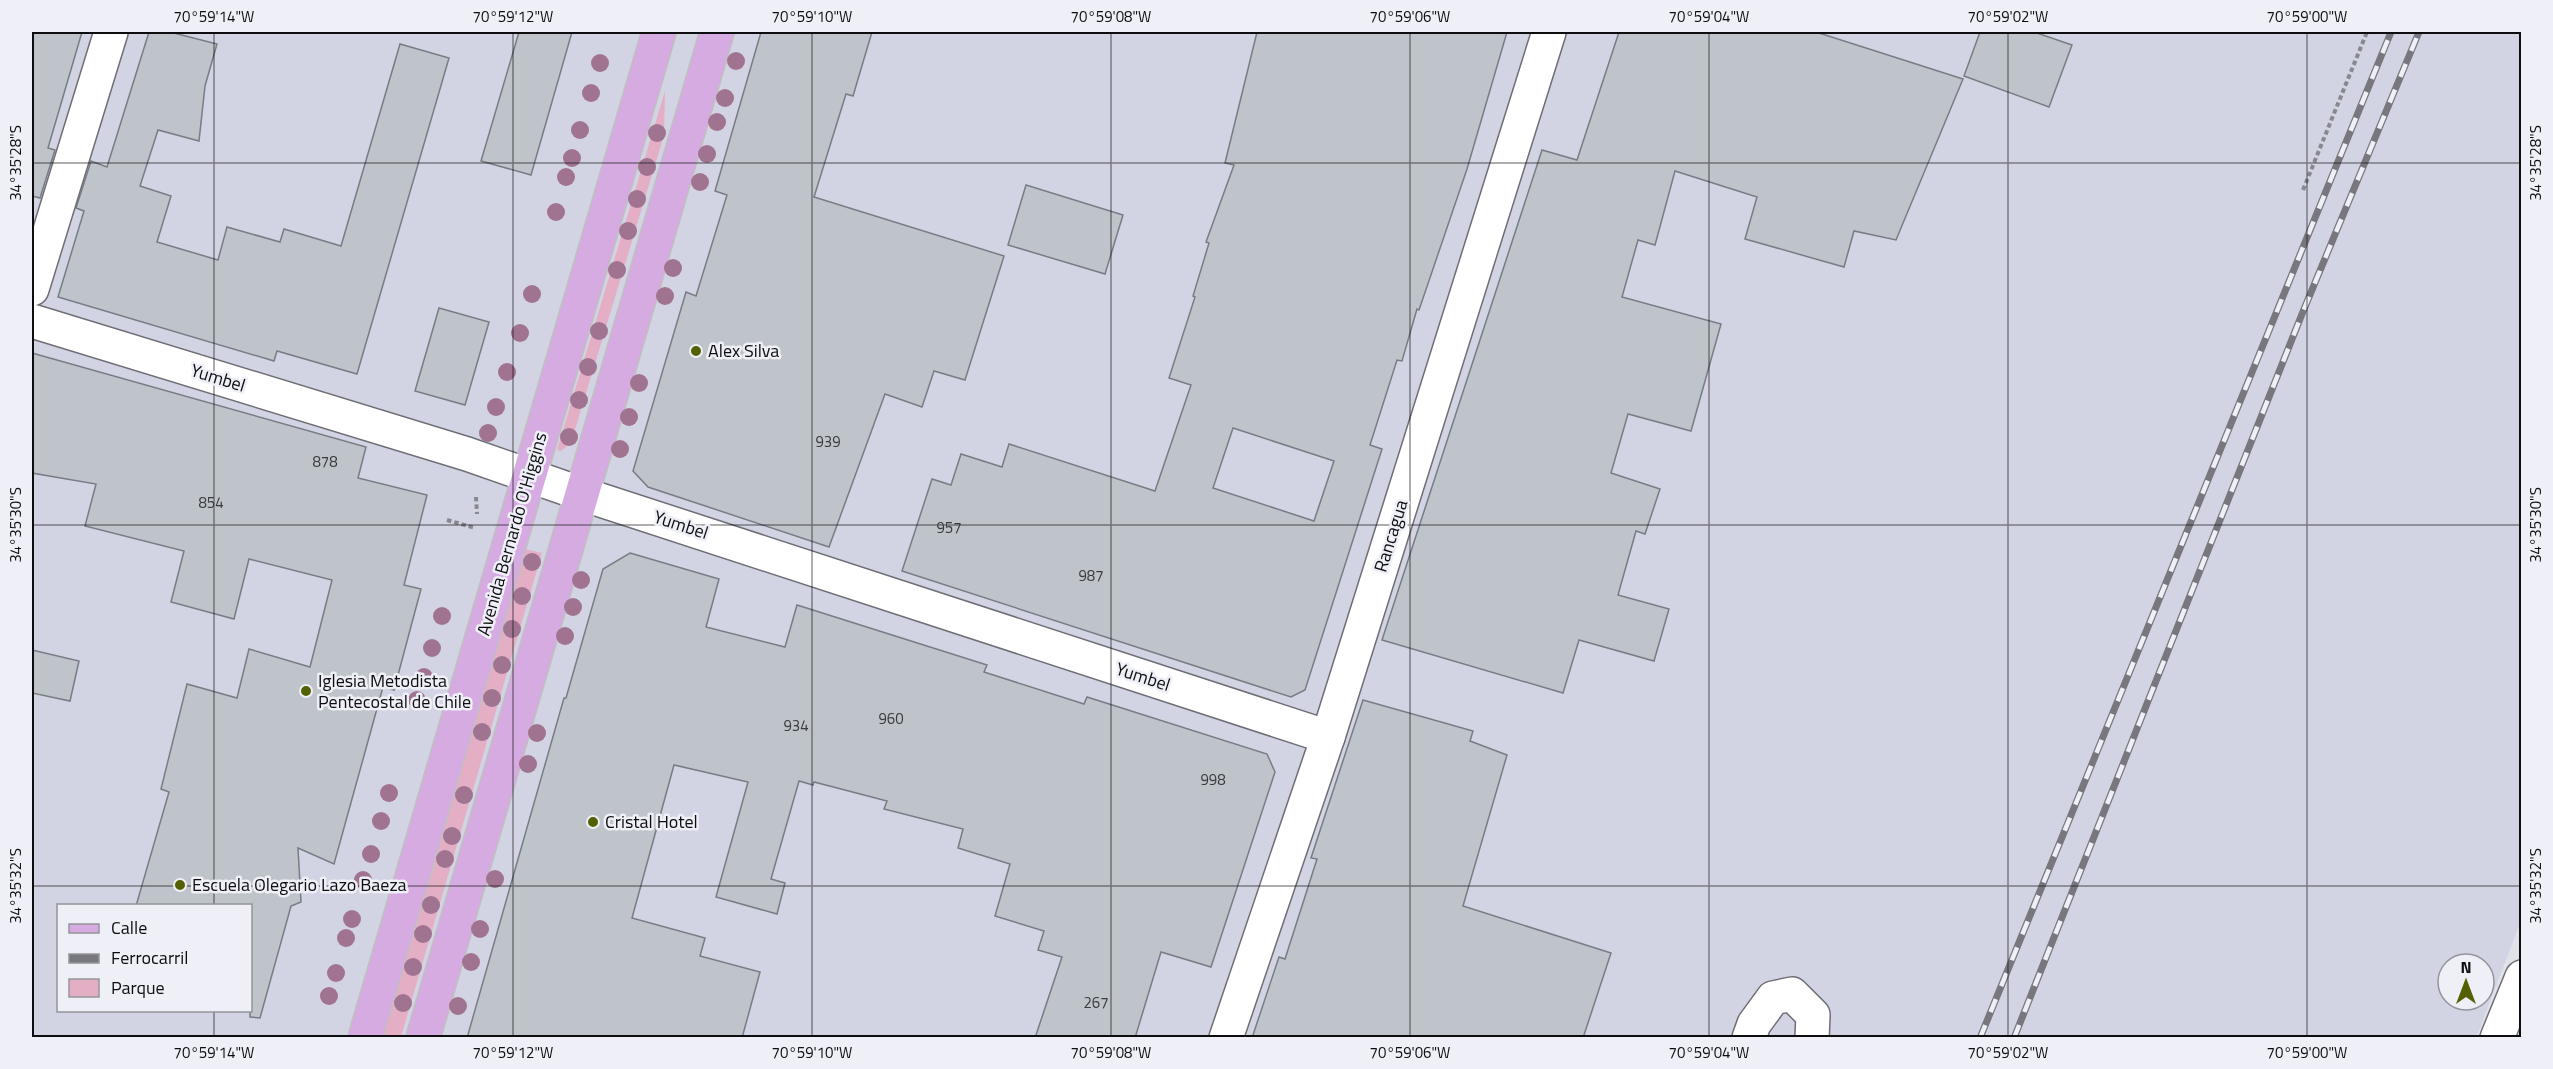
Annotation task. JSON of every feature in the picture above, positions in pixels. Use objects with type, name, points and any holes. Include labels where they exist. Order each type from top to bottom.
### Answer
[{"type":"main road","name":"Avenida Bernardo O'Higgins","points":[[365,1038],[659,32]]},
{"type":"main road","points":[[423,1038],[717,32]]},
{"type":"street","points":[[32,289],[111,32]]},
{"type":"street","name":"Rancagua","points":[[1226,1038],[1328,737],[1549,32]]},
{"type":"street","name":"Yumbel","points":[[32,321],[467,454],[582,494],[1328,737]]},
{"type":"street","points":[[2497,1038],[2522,977]]},
{"type":"street","points":[[1749,1038],[1754,1024],[1773,998],[1792,994],[1813,1014],[1812,1038]]},
{"type":"path","points":[[2303,190],[2367,32]]},
{"type":"shaded area","points":[[32,32],[2521,32],[2521,921],[2496,986],[2496,952],[2436,952],[2436,1012],[2486,1012],[2476,1038],[32,1037]]},
{"type":"green space","points":[[665,91],[664,135],[571,443],[561,451],[557,450]]},
{"type":"green space","points":[[525,549],[542,553],[401,1037],[383,1037]]},
{"type":"building","points":[[32,32],[82,32],[48,148],[55,150],[40,198],[32,196]]},
{"type":"building","points":[[149,32],[170,32],[217,44],[205,86],[199,141],[158,130],[140,186],[171,196],[157,242],[218,260],[227,227],[280,242],[284,229],[341,246],[400,44],[449,58],[357,374],[277,351],[274,361],[58,297],[84,211],[76,208],[91,161],[107,167]]},
{"type":"building","points":[[519,32],[572,32],[531,175],[481,161]]},
{"type":"building","points":[[761,32],[872,32],[853,96],[846,94],[814,197],[1004,256],[965,380],[934,371],[922,407],[885,394],[829,547],[648,487],[633,471],[686,292],[696,296],[727,195],[715,191]]},
{"type":"building","points":[[1257,32],[1507,32],[1467,169],[1419,310],[1417,309],[1402,361],[1397,360],[1370,445],[1382,449],[1305,690],[1291,697],[902,571],[932,479],[951,485],[961,454],[1002,467],[1009,444],[1155,491],[1191,385],[1169,378],[1195,297],[1193,296],[1209,243],[1206,242],[1234,165],[1225,163]],"holes":[[[1233,428],[1334,461],[1314,521],[1213,488]]]},
{"type":"building","points":[[1619,32],[1816,32],[1963,79],[1896,240],[1854,231],[1844,267],[1745,239],[1757,197],[1675,171],[1655,245],[1638,240],[1622,297],[1721,324],[1691,431],[1628,414],[1611,473],[1660,489],[1645,534],[1636,531],[1618,595],[1669,609],[1654,661],[1579,640],[1563,693],[1382,640],[1542,150],[1577,160]]},
{"type":"building","points":[[1980,32],[2034,32],[2072,45],[2049,107],[1964,76]]},
{"type":"building","points":[[1026,185],[1123,215],[1105,274],[1008,245]]},
{"type":"building","points":[[439,308],[489,322],[465,405],[415,391]]},
{"type":"building","points":[[32,353],[366,447],[358,478],[427,495],[404,585],[421,589],[394,690],[383,687],[334,864],[298,848],[301,902],[291,906],[260,1018],[250,1017],[250,1012],[252,1012],[252,904],[137,904],[169,792],[161,789],[187,684],[237,698],[249,649],[310,667],[332,580],[249,559],[234,619],[171,602],[184,551],[85,526],[96,484],[32,473]]},
{"type":"building","points":[[630,553],[719,579],[706,627],[785,647],[797,605],[987,665],[984,672],[1084,704],[1087,697],[1267,754],[1275,772],[1211,967],[1161,952],[1135,1038],[1035,1038],[1062,957],[1038,950],[1044,931],[995,916],[1010,864],[958,848],[963,829],[884,809],[887,801],[814,782],[813,785],[799,781],[771,879],[785,883],[777,914],[716,897],[748,782],[674,765],[632,918],[705,938],[700,956],[760,972],[742,1038],[467,1038],[603,569]]},
{"type":"building","points":[[32,650],[79,661],[70,701],[32,693]]},
{"type":"building","points":[[1363,700],[1473,731],[1470,741],[1507,755],[1463,906],[1611,953],[1583,1038],[1252,1038],[1279,957],[1285,959],[1317,859],[1311,858]]},
{"type":"railway","points":[[1980,1038],[2391,32]]},
{"type":"railway","points":[[2014,1038],[2302,314],[2419,32]]},
{"type":"place","name":"Alex Silva","points":[[696,351]]},
{"type":"place","name":"Iglesia Metodista Pentecostal de Chile","points":[[306,691]]},
{"type":"place","name":"Cristal Hotel","points":[[593,822]]},
{"type":"place","name":"Escuela Olegario Lazo Baeza","points":[[180,885]]}]
